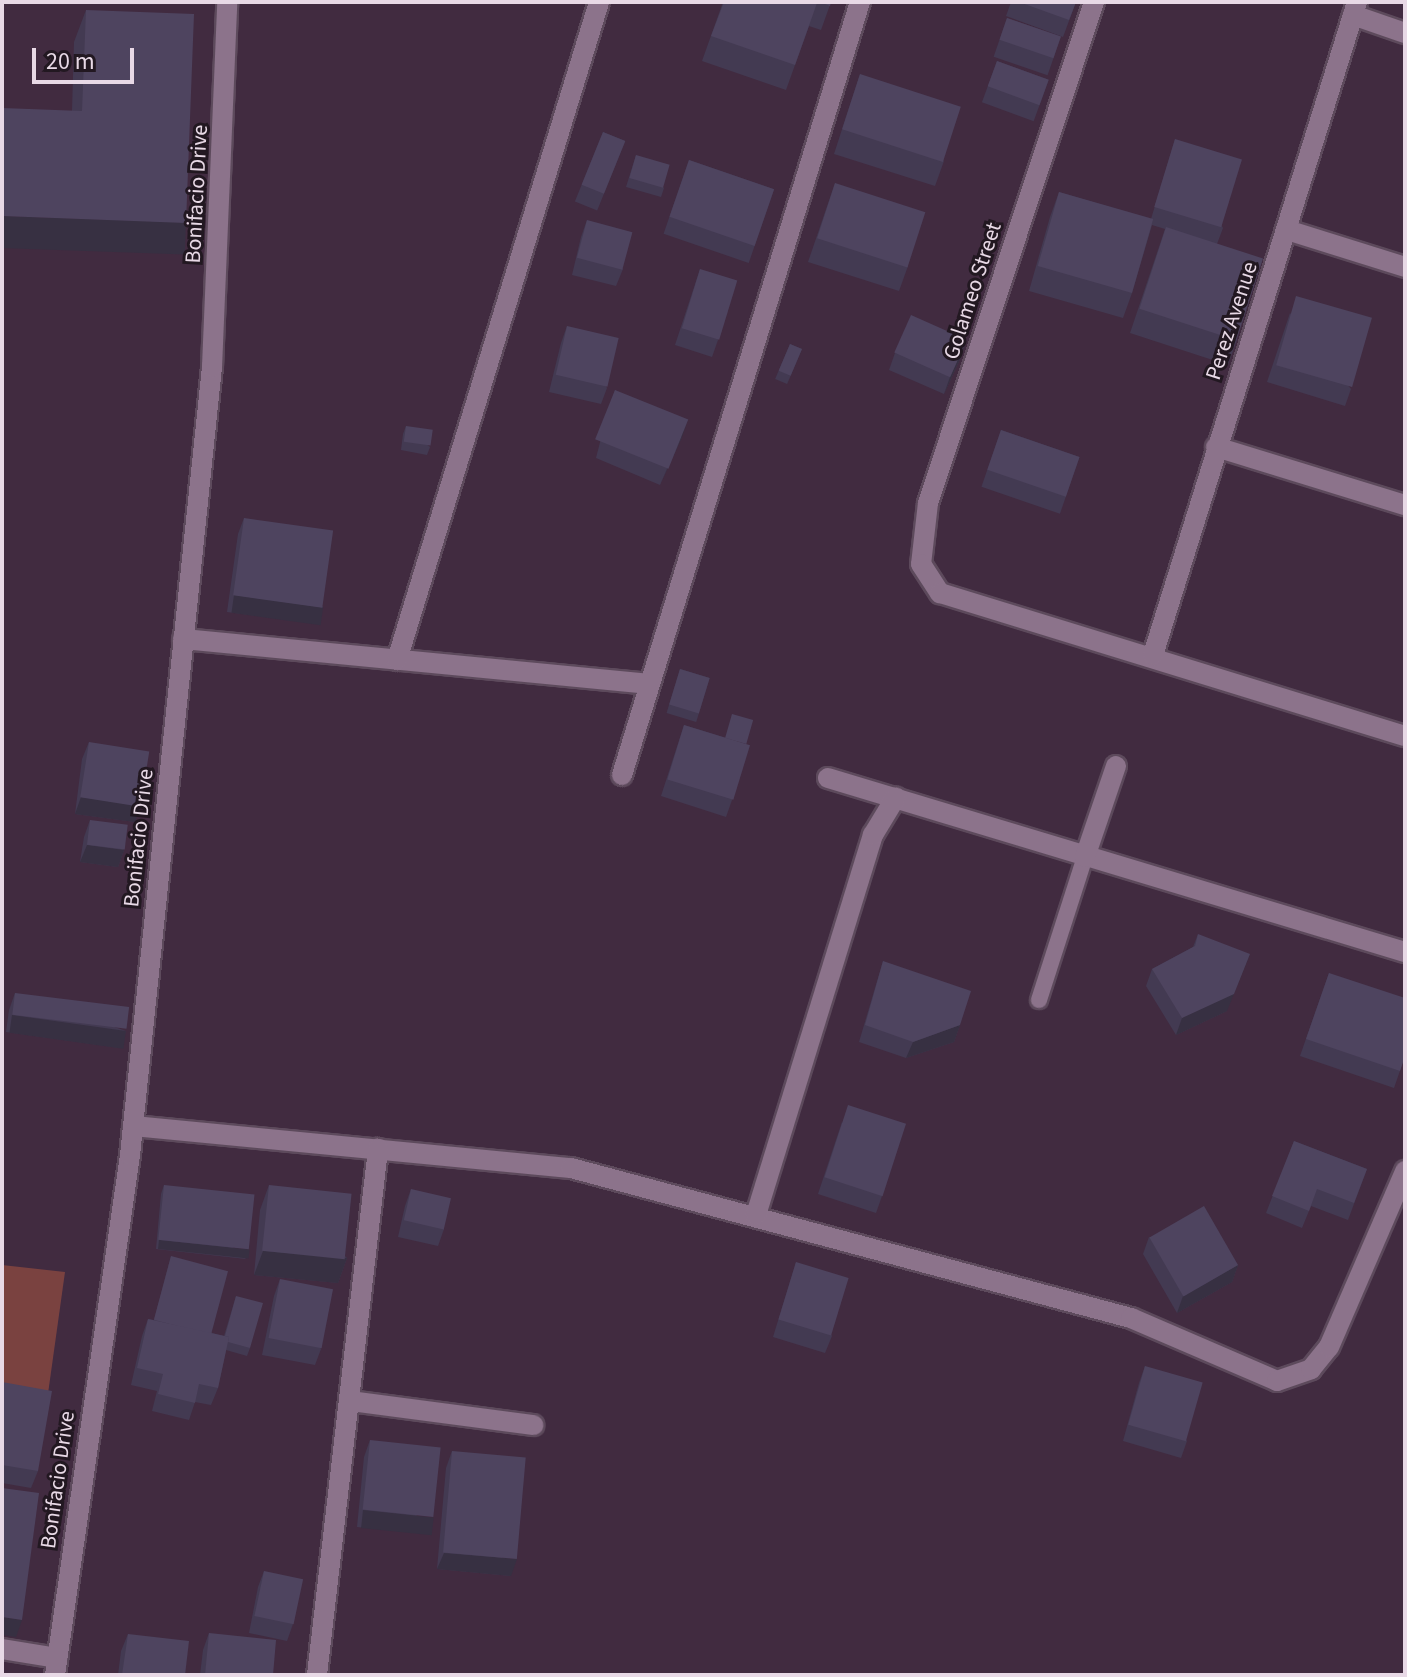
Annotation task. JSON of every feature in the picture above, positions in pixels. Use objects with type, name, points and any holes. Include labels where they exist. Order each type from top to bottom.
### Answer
[{"type":"street","name":"Bonifacio Drive","points":[[56,1666],[133,1126],[212,367],[227,2]]},
{"type":"street","points":[[397,660],[599,2]]},
{"type":"street","points":[[622,775],[860,2]]},
{"type":"street","name":"Golameo Street","points":[[1094,2],[928,503],[921,564],[940,593],[1153,655]]},
{"type":"street","points":[[1355,9],[1405,33]]},
{"type":"street","name":"Perez Avenue","points":[[1153,655],[1355,9]]},
{"type":"street","points":[[1287,230],[1405,267]]},
{"type":"street","points":[[1216,447],[1405,505]]},
{"type":"street","points":[[183,639],[648,684]]},
{"type":"street","points":[[1153,655],[1405,736]]},
{"type":"street","points":[[1085,857],[1116,766]]},
{"type":"street","points":[[828,778],[1405,952]]},
{"type":"street","points":[[756,1215],[873,835],[896,797]]},
{"type":"street","points":[[133,1126],[571,1168],[756,1215],[1131,1318],[1277,1381],[1311,1369],[1329,1347],[1405,1171]]},
{"type":"street","points":[[317,1675],[378,1149]]},
{"type":"street","points":[[350,1401],[533,1425]]},
{"type":"street","points":[[2,1649],[56,1666]]},
{"type":"lane","points":[[1039,1000],[1085,857]]},
{"type":"shaded area","points":[[2,1265],[65,1272],[46,1408],[2,1400]]},
{"type":"building","points":[[724,2],[817,3],[795,65],[711,36]]},
{"type":"building","points":[[1019,2],[1076,2],[1069,20]]},
{"type":"building","points":[[86,10],[194,14],[186,223],[2,216],[2,108],[82,111]]},
{"type":"building","points":[[1007,18],[1061,37],[1053,58],[1000,40]]},
{"type":"building","points":[[997,61],[1049,80],[1039,105],[988,86]]},
{"type":"building","points":[[860,74],[961,107],[943,162],[842,129]]},
{"type":"building","points":[[603,132],[625,141],[604,194],[582,185]]},
{"type":"building","points":[[1175,139],[1242,159],[1221,227],[1154,207]]},
{"type":"building","points":[[636,155],[670,165],[663,188],[629,178]]},
{"type":"building","points":[[689,160],[774,189],[755,246],[669,217]]},
{"type":"building","points":[[835,183],[925,212],[907,268],[817,238]]},
{"type":"building","points":[[1059,192],[1153,219],[1132,293],[1038,266]]},
{"type":"building","points":[[587,220],[632,232],[622,270],[577,258]]},
{"type":"building","points":[[1166,227],[1263,259],[1236,340],[1139,309]]},
{"type":"building","points":[[700,269],[737,280],[719,340],[682,328]]},
{"type":"building","points":[[1296,296],[1372,318],[1352,387],[1276,365]]},
{"type":"building","points":[[911,315],[967,340],[950,377],[894,352]]},
{"type":"building","points":[[567,326],[619,338],[607,387],[556,375]]},
{"type":"building","points":[[790,344],[802,349],[791,376],[779,371]]},
{"type":"building","points":[[615,390],[688,420],[668,469],[595,439]]},
{"type":"building","points":[[406,426],[433,430],[431,446],[404,442]]},
{"type":"building","points":[[1001,430],[1079,457],[1066,497],[987,470]]},
{"type":"building","points":[[244,518],[333,531],[322,608],[233,595]]},
{"type":"building","points":[[680,669],[710,678],[699,713],[669,704]]},
{"type":"building","points":[[732,714],[753,720],[746,744],[725,738]]},
{"type":"building","points":[[684,725],[750,745],[733,800],[667,780]]},
{"type":"building","points":[[89,742],[149,752],[140,807],[80,797]]},
{"type":"building","points":[[90,820],[128,825],[125,849],[87,845]]},
{"type":"building","points":[[1198,934],[1250,954],[1234,994],[1182,1018],[1152,969],[1195,946]]},
{"type":"building","points":[[883,961],[971,991],[960,1025],[913,1042],[865,1025]]},
{"type":"building","points":[[1329,973],[1405,998],[1405,1056],[1400,1071],[1306,1039]]},
{"type":"building","points":[[15,993],[129,1007],[126,1029],[12,1015]]},
{"type":"building","points":[[848,1105],[906,1124],[883,1196],[825,1177]]},
{"type":"building","points":[[1294,1141],[1367,1169],[1354,1203],[1317,1189],[1309,1211],[1272,1196]]},
{"type":"building","points":[[164,1185],[255,1195],[249,1249],[158,1240]]},
{"type":"building","points":[[269,1185],[352,1194],[345,1259],[262,1251]]},
{"type":"building","points":[[411,1189],[451,1198],[444,1229],[404,1220]]},
{"type":"building","points":[[1204,1206],[1238,1265],[1183,1296],[1149,1238]]},
{"type":"building","points":[[171,1256],[228,1271],[211,1335],[154,1320]]},
{"type":"building","points":[[796,1262],[849,1278],[831,1335],[778,1319]]},
{"type":"building","points":[[280,1279],[333,1289],[322,1348],[269,1338]]},
{"type":"building","points":[[236,1296],[263,1303],[250,1348],[228,1342],[229,1337],[225,1336]]},
{"type":"building","points":[[148,1319],[229,1337],[218,1388],[199,1384],[195,1403],[158,1394],[163,1374],[137,1368]]},
{"type":"building","points":[[1145,1366],[1203,1383],[1186,1441],[1128,1425]]},
{"type":"building","points":[[2,1382],[52,1391],[38,1471],[2,1465]]},
{"type":"building","points":[[370,1440],[441,1447],[433,1517],[363,1510]]},
{"type":"building","points":[[452,1451],[526,1457],[517,1559],[443,1553]]},
{"type":"building","points":[[2,1488],[39,1493],[22,1620],[2,1617]]},
{"type":"building","points":[[264,1571],[303,1579],[294,1624],[254,1616]]},
{"type":"building","points":[[209,1633],[276,1640],[273,1675],[205,1675]]},
{"type":"building","points":[[128,1634],[189,1641],[185,1675],[122,1675]]}]
